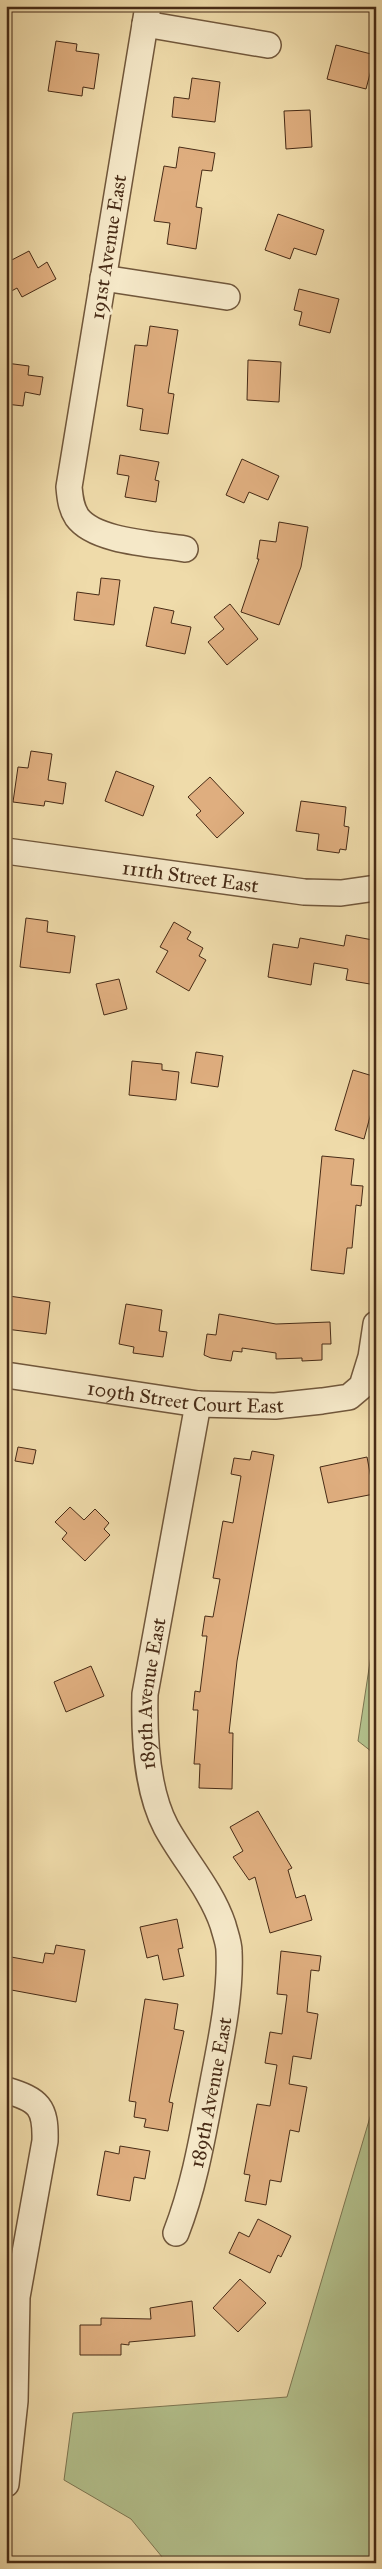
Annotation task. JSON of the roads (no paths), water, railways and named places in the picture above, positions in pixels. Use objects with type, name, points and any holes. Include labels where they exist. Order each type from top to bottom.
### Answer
[{"type":"street","points":[[146,15],[268,46]]},
{"type":"street","name":"191st Avenue East","points":[[146,15],[69,488],[71,505],[78,518],[88,528],[100,535],[185,549]]},
{"type":"street","points":[[104,278],[226,297]]},
{"type":"street","name":"111th Street East","points":[[6,851],[304,892],[341,892],[376,888]]},
{"type":"street","name":"109th Street Court East","points":[[6,1375],[198,1404],[275,1406],[322,1401],[349,1396],[362,1386],[371,1357],[376,1324]]},
{"type":"street","name":"189th Avenue East","points":[[176,2233],[188,2202],[197,2169],[220,2044],[229,1977],[230,1949],[222,1924],[208,1892],[165,1826],[148,1766],[144,1731],[145,1694],[198,1404]]},
{"type":"street","points":[[6,2090],[33,2102],[41,2108],[45,2120],[45,2141],[13,2275],[17,2297],[15,2400],[6,2484]]}]
